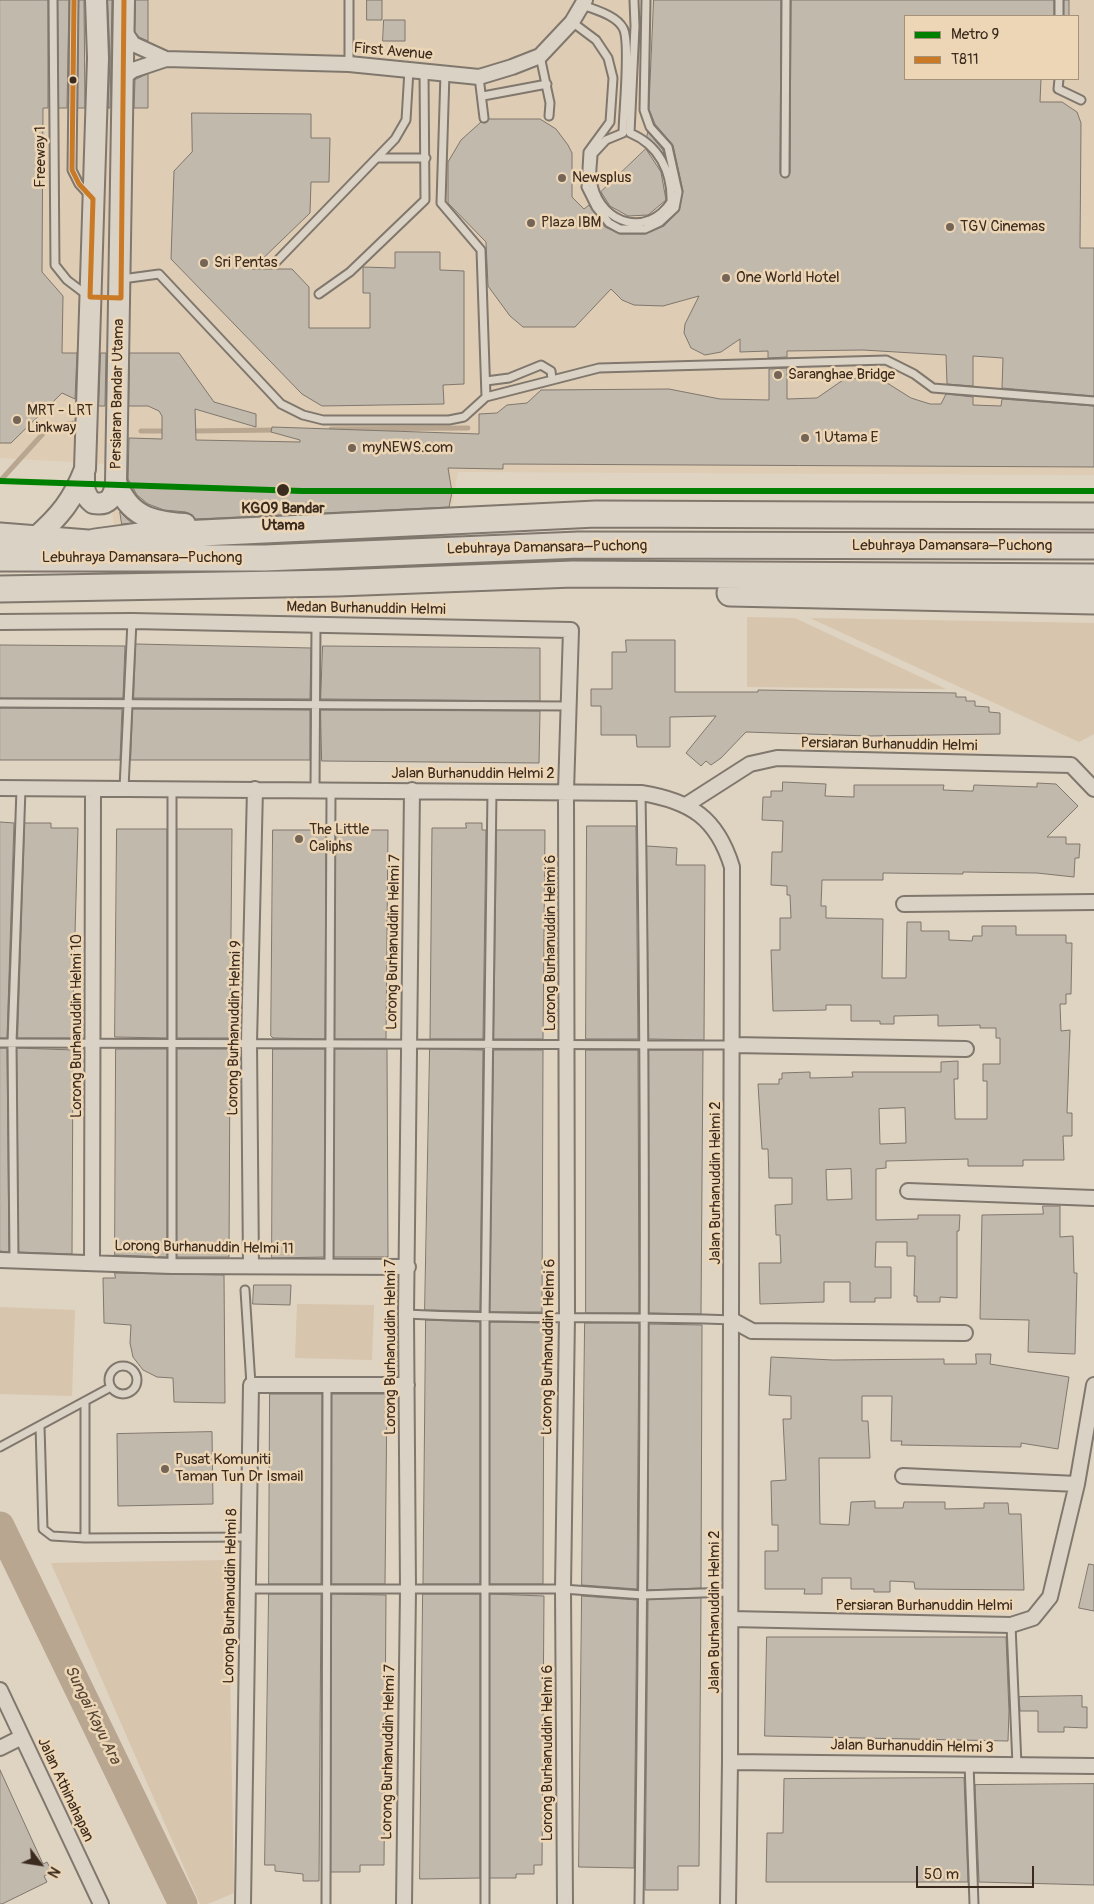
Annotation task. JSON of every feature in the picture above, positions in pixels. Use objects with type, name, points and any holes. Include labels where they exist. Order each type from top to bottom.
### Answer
[{"type":"highway","points":[[96,542],[140,536],[596,514],[1094,516]]},
{"type":"highway","points":[[0,536],[96,542],[122,546],[208,550],[236,558]]},
{"type":"highway","name":"Lebuhraya Damansara–Puchong","points":[[0,558],[236,558],[578,545],[1094,546]]},
{"type":"highway","name":"Lebuhraya Damansara–Puchong","points":[[0,589],[338,583],[573,574],[1094,577]]},
{"type":"highway","points":[[338,583],[428,593],[660,591],[1094,601]]},
{"type":"main road","name":"Persiaran Bandar Utama","points":[[36,538],[58,518],[75,494],[84,469],[84,293],[93,199],[98,58],[96,0]]},
{"type":"main road","name":"Persiaran Bandar Utama","points":[[124,0],[121,288],[116,482],[123,500],[138,513],[158,523],[282,529]]},
{"type":"main road","points":[[84,293],[121,288]]},
{"type":"main road","points":[[84,469],[84,490],[87,498],[93,503],[108,502],[114,496],[116,482]]},
{"type":"street","name":"First Avenue","points":[[124,77],[133,70],[166,59],[348,64],[479,76],[512,68],[540,56],[572,22],[584,2]]},
{"type":"street","name":"First Avenue","points":[[124,32],[133,44],[166,59]]},
{"type":"street","name":"Medan Burhanuddin Helmi","points":[[0,622],[132,621],[571,630],[566,791]]},
{"type":"street","name":"Persiaran Burhanuddin Helmi","points":[[686,805],[750,764],[777,758],[1071,765],[1094,789]]},
{"type":"street","name":"Jalan Burhanuddin Helmi 2","points":[[0,788],[331,791],[492,790],[641,793],[664,797],[686,805],[708,823],[724,842],[732,867],[731,1619],[728,1904]]},
{"type":"street","name":"Lorong Burhanuddin Helmi 10","points":[[92,1262],[93,789]]},
{"type":"street","name":"Lorong Burhanuddin Helmi 9","points":[[251,1266],[249,1042],[255,789]]},
{"type":"street","name":"Lorong Burhanuddin Helmi 7","points":[[404,1904],[408,1590],[406,1314],[412,790]]},
{"type":"street","name":"Lorong Burhanuddin Helmi 6","points":[[565,1904],[563,1589],[566,1316],[566,791]]},
{"type":"street","points":[[904,904],[1094,902]]},
{"type":"street","points":[[732,1045],[966,1049]]},
{"type":"street","points":[[908,1191],[1094,1198]]},
{"type":"street","name":"Lorong Burhanuddin Helmi 11","points":[[7,1261],[92,1262],[172,1266],[408,1267]]},
{"type":"street","points":[[732,1320],[752,1331],[965,1333]]},
{"type":"street","points":[[250,1385],[407,1385]]},
{"type":"street","name":"Lorong Burhanuddin Helmi 8","points":[[243,1904],[250,1385]]},
{"type":"street","name":"Persiaran Burhanuddin Helmi","points":[[731,1619],[1011,1625],[1033,1618],[1050,1597],[1077,1484],[1094,1385]]},
{"type":"street","points":[[903,1476],[1077,1484]]},
{"type":"street","name":"Jalan Athinahapan","points":[[0,1690],[99,1903]]},
{"type":"street","points":[[0,1748],[22,1737]]},
{"type":"street","name":"Jalan Burhanuddin Helmi 3","points":[[730,1762],[969,1763],[1094,1766]]},
{"type":"lane","name":"Freeway 1","points":[[53,0],[55,265],[60,273],[84,293]]},
{"type":"lane","points":[[74,0],[72,170],[79,184],[93,199]]},
{"type":"lane","points":[[348,64],[349,0]]},
{"type":"lane","points":[[584,2],[617,20],[624,29],[626,45],[622,133],[606,140],[593,154],[592,185],[602,205],[613,216],[621,222],[630,223],[656,216],[671,202],[670,175],[659,154],[630,133],[636,26],[634,0]]},
{"type":"lane","points":[[572,22],[596,40],[608,58],[613,78],[610,122],[588,152],[586,187],[596,207],[609,223],[620,229],[645,229],[660,222],[674,208],[678,192],[668,147],[650,128],[644,110],[646,0]]},
{"type":"lane","points":[[785,173],[786,0]]},
{"type":"lane","points":[[1059,0],[1059,15]]},
{"type":"lane","points":[[540,56],[547,84],[549,116]]},
{"type":"lane","points":[[275,263],[395,139],[406,120],[409,70]]},
{"type":"lane","points":[[319,294],[350,272],[425,200],[424,71]]},
{"type":"lane","points":[[445,73],[441,203],[481,250],[486,397]]},
{"type":"lane","points":[[479,76],[483,96],[484,118]]},
{"type":"lane","points":[[1058,80],[1058,89],[1081,100]]},
{"type":"lane","points":[[483,96],[547,84]]},
{"type":"lane","points":[[378,158],[426,158]]},
{"type":"lane","points":[[121,288],[159,274],[281,404],[303,415],[324,420],[449,420],[464,417],[486,397],[599,368],[637,366],[886,360],[914,374],[933,388],[1094,401]]},
{"type":"lane","points":[[486,381],[509,378],[541,365],[551,371],[552,379]]},
{"type":"lane","points":[[124,788],[130,702],[132,621]]},
{"type":"lane","points":[[315,790],[316,625]]},
{"type":"lane","points":[[0,703],[130,702],[316,706],[569,706]]},
{"type":"lane","points":[[7,1261],[21,788]]},
{"type":"lane","points":[[172,789],[174,1044],[172,1266]]},
{"type":"lane","points":[[485,1904],[486,1318],[492,790]]},
{"type":"lane","points":[[329,1266],[331,791]]},
{"type":"lane","points":[[639,1904],[645,1317],[645,1045],[641,793]]},
{"type":"lane","points":[[0,1043],[174,1044],[249,1042],[409,1046],[567,1043],[732,1045]]},
{"type":"lane","points":[[245,1290],[250,1385]]},
{"type":"lane","points":[[406,1314],[486,1318],[566,1316],[732,1320]]},
{"type":"lane","points":[[129,1367],[136,1373],[135,1388],[128,1394],[118,1393],[111,1387],[109,1378],[116,1368],[129,1367]]},
{"type":"lane","points":[[326,1386],[328,1590],[326,1904]]},
{"type":"lane","points":[[0,1447],[111,1387]]},
{"type":"lane","points":[[85,1401],[85,1538]]},
{"type":"lane","points":[[40,1426],[43,1529],[52,1536],[85,1538],[248,1536]]},
{"type":"lane","points":[[247,1589],[563,1589],[643,1595],[731,1592]]},
{"type":"lane","points":[[1011,1625],[1017,1764]]},
{"type":"lane","points":[[969,1763],[974,1904]]},
{"type":"shaded area","points":[[0,0],[1094,0],[1094,475],[458,472],[446,540],[115,533],[106,464],[0,458]]},
{"type":"shaded area","points":[[747,617],[795,618],[946,689],[747,687]]},
{"type":"shaded area","points":[[810,618],[1094,623],[1094,734],[1079,742]]},
{"type":"shaded area","points":[[297,1304],[374,1305],[372,1360],[295,1358]]},
{"type":"shaded area","points":[[0,1307],[75,1310],[72,1396],[0,1394]]},
{"type":"shaded area","points":[[228,1560],[234,1893],[208,1904],[200,1904],[51,1563]]},
{"type":"building","points":[[0,0],[48,0],[48,108],[43,108],[42,272],[63,296],[62,353],[77,353],[75,399],[62,393],[11,443],[0,443]]},
{"type":"building","points":[[58,0],[69,0],[67,108],[59,108]]},
{"type":"building","points":[[79,0],[84,0],[85,108],[78,108]]},
{"type":"building","points":[[108,0],[112,0],[110,108],[108,108],[110,58]]},
{"type":"building","points":[[136,0],[148,0],[148,41],[139,37],[135,32]]},
{"type":"building","points":[[367,0],[382,0],[382,20],[367,20]]},
{"type":"building","points":[[654,0],[781,0],[780,173],[784,178],[790,173],[791,0],[1054,0],[1054,15],[904,15],[904,80],[1041,80],[1040,102],[1062,102],[1077,112],[1081,123],[1080,248],[1094,248],[1094,396],[1002,388],[1003,358],[973,356],[973,386],[947,384],[946,355],[863,350],[787,351],[787,357],[768,358],[768,351],[740,352],[740,339],[721,352],[705,355],[691,348],[684,333],[685,324],[699,296],[663,306],[634,305],[622,300],[611,289],[575,327],[523,327],[510,316],[488,286],[486,242],[448,203],[448,162],[461,140],[481,122],[485,123],[489,119],[540,119],[556,129],[572,153],[572,197],[584,209],[589,205],[605,227],[620,234],[645,234],[664,226],[679,211],[683,191],[673,145],[655,124],[649,109]]},
{"type":"building","points":[[1064,0],[1069,0],[1069,15],[1064,15]]},
{"type":"building","points":[[384,20],[405,20],[405,41],[383,41]]},
{"type":"building","points":[[148,74],[148,108],[134,108],[135,80]]},
{"type":"building","name":"Sri Pentas","points":[[192,113],[311,114],[311,138],[330,138],[329,182],[311,182],[310,213],[252,269],[292,269],[309,287],[309,328],[370,328],[370,293],[363,293],[363,267],[395,268],[395,252],[440,252],[440,270],[464,271],[464,384],[443,385],[444,404],[322,406],[302,394],[171,259],[174,171],[192,152]]},
{"type":"building","points":[[648,132],[663,150],[664,155],[647,137]]},
{"type":"building","points":[[646,149],[661,172],[666,200],[648,215],[628,216],[610,206],[601,192]]},
{"type":"building","points":[[101,353],[106,353],[105,406],[99,406]]},
{"type":"building","points":[[130,353],[179,353],[214,402],[256,414],[256,427],[195,409],[196,440],[300,442],[300,440],[271,432],[272,427],[479,434],[479,414],[497,413],[507,405],[527,403],[541,390],[669,389],[720,399],[769,400],[769,369],[787,368],[787,399],[817,398],[843,380],[868,377],[884,381],[911,398],[930,404],[941,404],[946,394],[973,397],[973,405],[1001,406],[1002,399],[1094,406],[1094,467],[503,464],[503,469],[448,468],[452,492],[449,507],[196,519],[186,512],[164,510],[148,504],[137,495],[128,479],[129,438],[162,439],[162,416],[159,411],[148,406],[129,406]]},
{"type":"building","points":[[120,512],[126,518],[132,523],[122,524]]},
{"type":"building","points":[[626,640],[675,640],[675,692],[758,692],[758,690],[956,693],[956,697],[966,697],[966,701],[975,701],[975,706],[989,707],[989,712],[1000,713],[1000,734],[869,736],[746,732],[721,758],[711,765],[706,761],[701,766],[686,753],[716,716],[670,717],[670,747],[637,747],[636,735],[601,735],[601,706],[591,706],[591,689],[612,689],[612,652],[626,652]]},
{"type":"building","points":[[136,644],[311,648],[310,699],[134,698]]},
{"type":"building","points":[[0,645],[125,646],[123,698],[0,698]]},
{"type":"building","points":[[323,646],[540,648],[540,701],[321,699]]},
{"type":"building","points":[[0,708],[122,709],[120,760],[0,760]]},
{"type":"building","points":[[133,709],[310,710],[310,760],[131,760]]},
{"type":"building","points":[[321,710],[540,711],[539,763],[322,761]]},
{"type":"building","points":[[783,782],[826,784],[825,796],[854,797],[854,785],[944,785],[943,790],[973,791],[974,785],[1037,787],[1037,783],[1056,784],[1078,806],[1047,837],[1066,837],[1066,844],[1080,844],[1079,858],[1075,858],[1074,877],[1037,873],[963,872],[963,874],[883,873],[883,880],[822,880],[821,906],[826,906],[826,918],[883,919],[882,978],[906,978],[907,922],[921,922],[921,931],[949,931],[949,940],[972,941],[973,936],[982,936],[982,926],[1016,926],[1016,935],[1066,935],[1066,943],[1072,943],[1071,994],[1066,994],[1066,1004],[1060,1004],[1061,1031],[1070,1030],[1067,1113],[1072,1113],[1072,1136],[1063,1136],[1064,1160],[1023,1160],[1023,1166],[968,1166],[968,1159],[886,1161],[886,1168],[876,1169],[876,1220],[918,1219],[918,1215],[960,1215],[959,1231],[957,1231],[957,1298],[940,1297],[940,1302],[917,1302],[917,1296],[914,1296],[915,1256],[907,1256],[907,1242],[876,1242],[875,1267],[891,1267],[891,1298],[875,1298],[875,1302],[850,1302],[850,1282],[824,1282],[824,1302],[760,1304],[759,1263],[781,1263],[780,1235],[776,1235],[775,1205],[792,1204],[792,1178],[769,1178],[768,1149],[762,1149],[758,1084],[779,1084],[779,1079],[782,1079],[782,1073],[810,1072],[810,1078],[853,1077],[852,1072],[941,1072],[941,1062],[958,1061],[958,1079],[954,1079],[955,1119],[987,1119],[987,1081],[983,1081],[983,1064],[1000,1064],[1000,1038],[996,1038],[996,1028],[980,1028],[980,1025],[938,1026],[938,1015],[894,1016],[894,1024],[880,1024],[880,1021],[851,1021],[851,1005],[826,1005],[826,1010],[773,1011],[771,950],[780,950],[780,918],[791,918],[790,895],[787,895],[787,886],[771,885],[772,852],[782,852],[783,821],[762,820],[763,797],[771,797],[771,791],[782,791]],"holes":[[[905,1108],[906,1143],[880,1144],[879,1109]],[[851,1169],[852,1199],[827,1200],[826,1170]]]},
{"type":"building","points":[[0,822],[14,823],[7,1038],[0,1038]]},
{"type":"building","points":[[25,823],[51,823],[51,828],[78,828],[72,1038],[18,1038]]},
{"type":"building","points":[[466,823],[482,823],[482,830],[486,830],[483,1039],[430,1039],[432,828],[466,828]]},
{"type":"building","points":[[587,826],[636,826],[638,1039],[586,1039]]},
{"type":"building","points":[[117,829],[167,829],[167,1038],[115,1037]]},
{"type":"building","points":[[177,829],[232,829],[230,1038],[177,1038]]},
{"type":"building","points":[[273,830],[326,830],[325,1039],[273,1038],[271,1036]]},
{"type":"building","points":[[336,830],[388,830],[386,1039],[335,1039]]},
{"type":"building","points":[[497,830],[545,830],[543,1039],[494,1039]]},
{"type":"building","points":[[647,846],[677,848],[676,865],[705,865],[704,1040],[649,1039]]},
{"type":"building","points":[[0,1048],[7,1048],[9,1252],[0,1251]]},
{"type":"building","points":[[17,1048],[73,1050],[72,1254],[19,1252]]},
{"type":"building","points":[[116,1049],[167,1049],[167,1257],[115,1255]]},
{"type":"building","points":[[177,1049],[230,1049],[229,1257],[177,1257]]},
{"type":"building","points":[[273,1049],[325,1049],[324,1257],[272,1258]]},
{"type":"building","points":[[335,1049],[387,1049],[388,1257],[334,1257]]},
{"type":"building","points":[[430,1049],[483,1050],[480,1311],[425,1310]]},
{"type":"building","points":[[494,1050],[543,1050],[542,1312],[490,1312]]},
{"type":"building","points":[[586,1050],[638,1050],[639,1313],[586,1313]]},
{"type":"building","points":[[649,1050],[703,1050],[701,1314],[649,1313]]},
{"type":"building","points":[[1043,1206],[1060,1206],[1060,1237],[1073,1236],[1074,1273],[1077,1273],[1075,1354],[1028,1352],[1029,1320],[980,1319],[982,1215],[1043,1214]]},
{"type":"building","points":[[115,1273],[224,1275],[225,1403],[174,1402],[173,1378],[157,1377],[143,1370],[133,1357],[130,1343],[131,1325],[104,1323],[103,1278],[115,1278]]},
{"type":"building","points":[[254,1285],[291,1285],[290,1305],[253,1304]]},
{"type":"building","points":[[426,1320],[480,1322],[480,1584],[423,1584]]},
{"type":"building","points":[[490,1322],[544,1323],[543,1584],[490,1584]]},
{"type":"building","points":[[585,1323],[639,1323],[637,1589],[582,1585]]},
{"type":"building","points":[[649,1324],[702,1325],[701,1588],[648,1590]]},
{"type":"building","points":[[976,1354],[991,1354],[990,1364],[1069,1377],[1058,1449],[1021,1443],[1021,1447],[901,1445],[902,1441],[891,1441],[892,1396],[862,1396],[862,1421],[868,1421],[870,1458],[819,1458],[820,1524],[849,1525],[851,1502],[875,1501],[875,1508],[903,1508],[904,1502],[945,1502],[945,1509],[984,1508],[984,1503],[1008,1503],[1009,1514],[1021,1514],[1024,1590],[915,1589],[914,1582],[890,1581],[890,1592],[874,1592],[874,1589],[851,1589],[851,1578],[822,1578],[822,1594],[804,1594],[805,1589],[765,1589],[765,1551],[778,1551],[778,1525],[772,1525],[771,1481],[786,1480],[783,1419],[791,1419],[791,1396],[769,1395],[771,1357],[833,1360],[944,1359],[944,1364],[976,1364]]},
{"type":"building","points":[[270,1394],[322,1394],[321,1584],[269,1584]]},
{"type":"building","points":[[332,1394],[387,1394],[385,1584],[332,1584]]},
{"type":"building","name":"Pusat Komuniti Taman Tun Dr Ismail","points":[[212,1432],[213,1504],[118,1506],[117,1434]]},
{"type":"building","points":[[1089,1564],[1094,1565],[1094,1611],[1079,1608]]},
{"type":"building","points":[[269,1594],[321,1594],[319,1881],[303,1881],[303,1874],[275,1871],[275,1865],[265,1865]]},
{"type":"building","points":[[332,1594],[386,1595],[384,1865],[360,1865],[360,1872],[331,1872]]},
{"type":"building","points":[[423,1594],[480,1594],[480,1878],[420,1879]]},
{"type":"building","points":[[490,1594],[544,1596],[542,1865],[534,1865],[534,1874],[516,1874],[516,1878],[490,1878]]},
{"type":"building","points":[[582,1596],[637,1600],[634,1868],[579,1867]]},
{"type":"building","points":[[701,1598],[699,1866],[678,1866],[678,1890],[645,1890],[648,1600]]},
{"type":"building","points":[[767,1637],[1006,1637],[1009,1711],[1008,1741],[765,1736]]},
{"type":"building","points":[[1082,1696],[1082,1707],[1087,1707],[1087,1728],[1064,1727],[1064,1732],[1038,1732],[1038,1711],[1020,1711],[1019,1697]]},
{"type":"building","points":[[0,1770],[43,1864],[47,1862],[52,1872],[44,1876],[47,1882],[2,1904],[0,1904]]},
{"type":"building","points":[[964,1778],[968,1882],[766,1882],[767,1833],[783,1833],[784,1779]]},
{"type":"building","points":[[1094,1784],[1094,1885],[979,1882],[975,1785]]},
{"type":"waterway","points":[[0,481],[49,427],[74,423]]},
{"type":"waterway","points":[[331,429],[468,428]]},
{"type":"waterway","points":[[191,431],[277,430]]},
{"type":"waterway","points":[[141,431],[167,431]]},
{"type":"waterway","name":"Sungai Kayu Ara","points":[[0,1526],[183,1904]]},
{"type":"metro line","name":"9","points":[[0,481],[302,491],[1094,491]]},
{"type":"transit line","name":"T811","points":[[74,0],[72,170],[79,184],[93,199],[90,297],[121,298],[124,0]]},
{"type":"place","name":"Newsplus","points":[[562,178]]},
{"type":"place","name":"Plaza IBM","points":[[531,223]]},
{"type":"place","name":"TGV Cinemas","points":[[950,227]]},
{"type":"place","name":"Sri Pentas","points":[[204,263]]},
{"type":"place","name":"One World Hotel","points":[[726,278]]},
{"type":"place","name":"Saranghae Bridge","points":[[778,375]]},
{"type":"place","name":"MRT - LRT Linkway","points":[[17,420]]},
{"type":"place","name":"1 Utama E","points":[[805,438]]},
{"type":"place","name":"myNEWS.com","points":[[352,448]]},
{"type":"place","name":"KG09 Bandar Utama","points":[[283,490]]},
{"type":"place","name":"The Little Caliphs","points":[[299,839]]},
{"type":"place","name":"Pusat Komuniti Taman Tun Dr Ismail","points":[[165,1469]]}]
